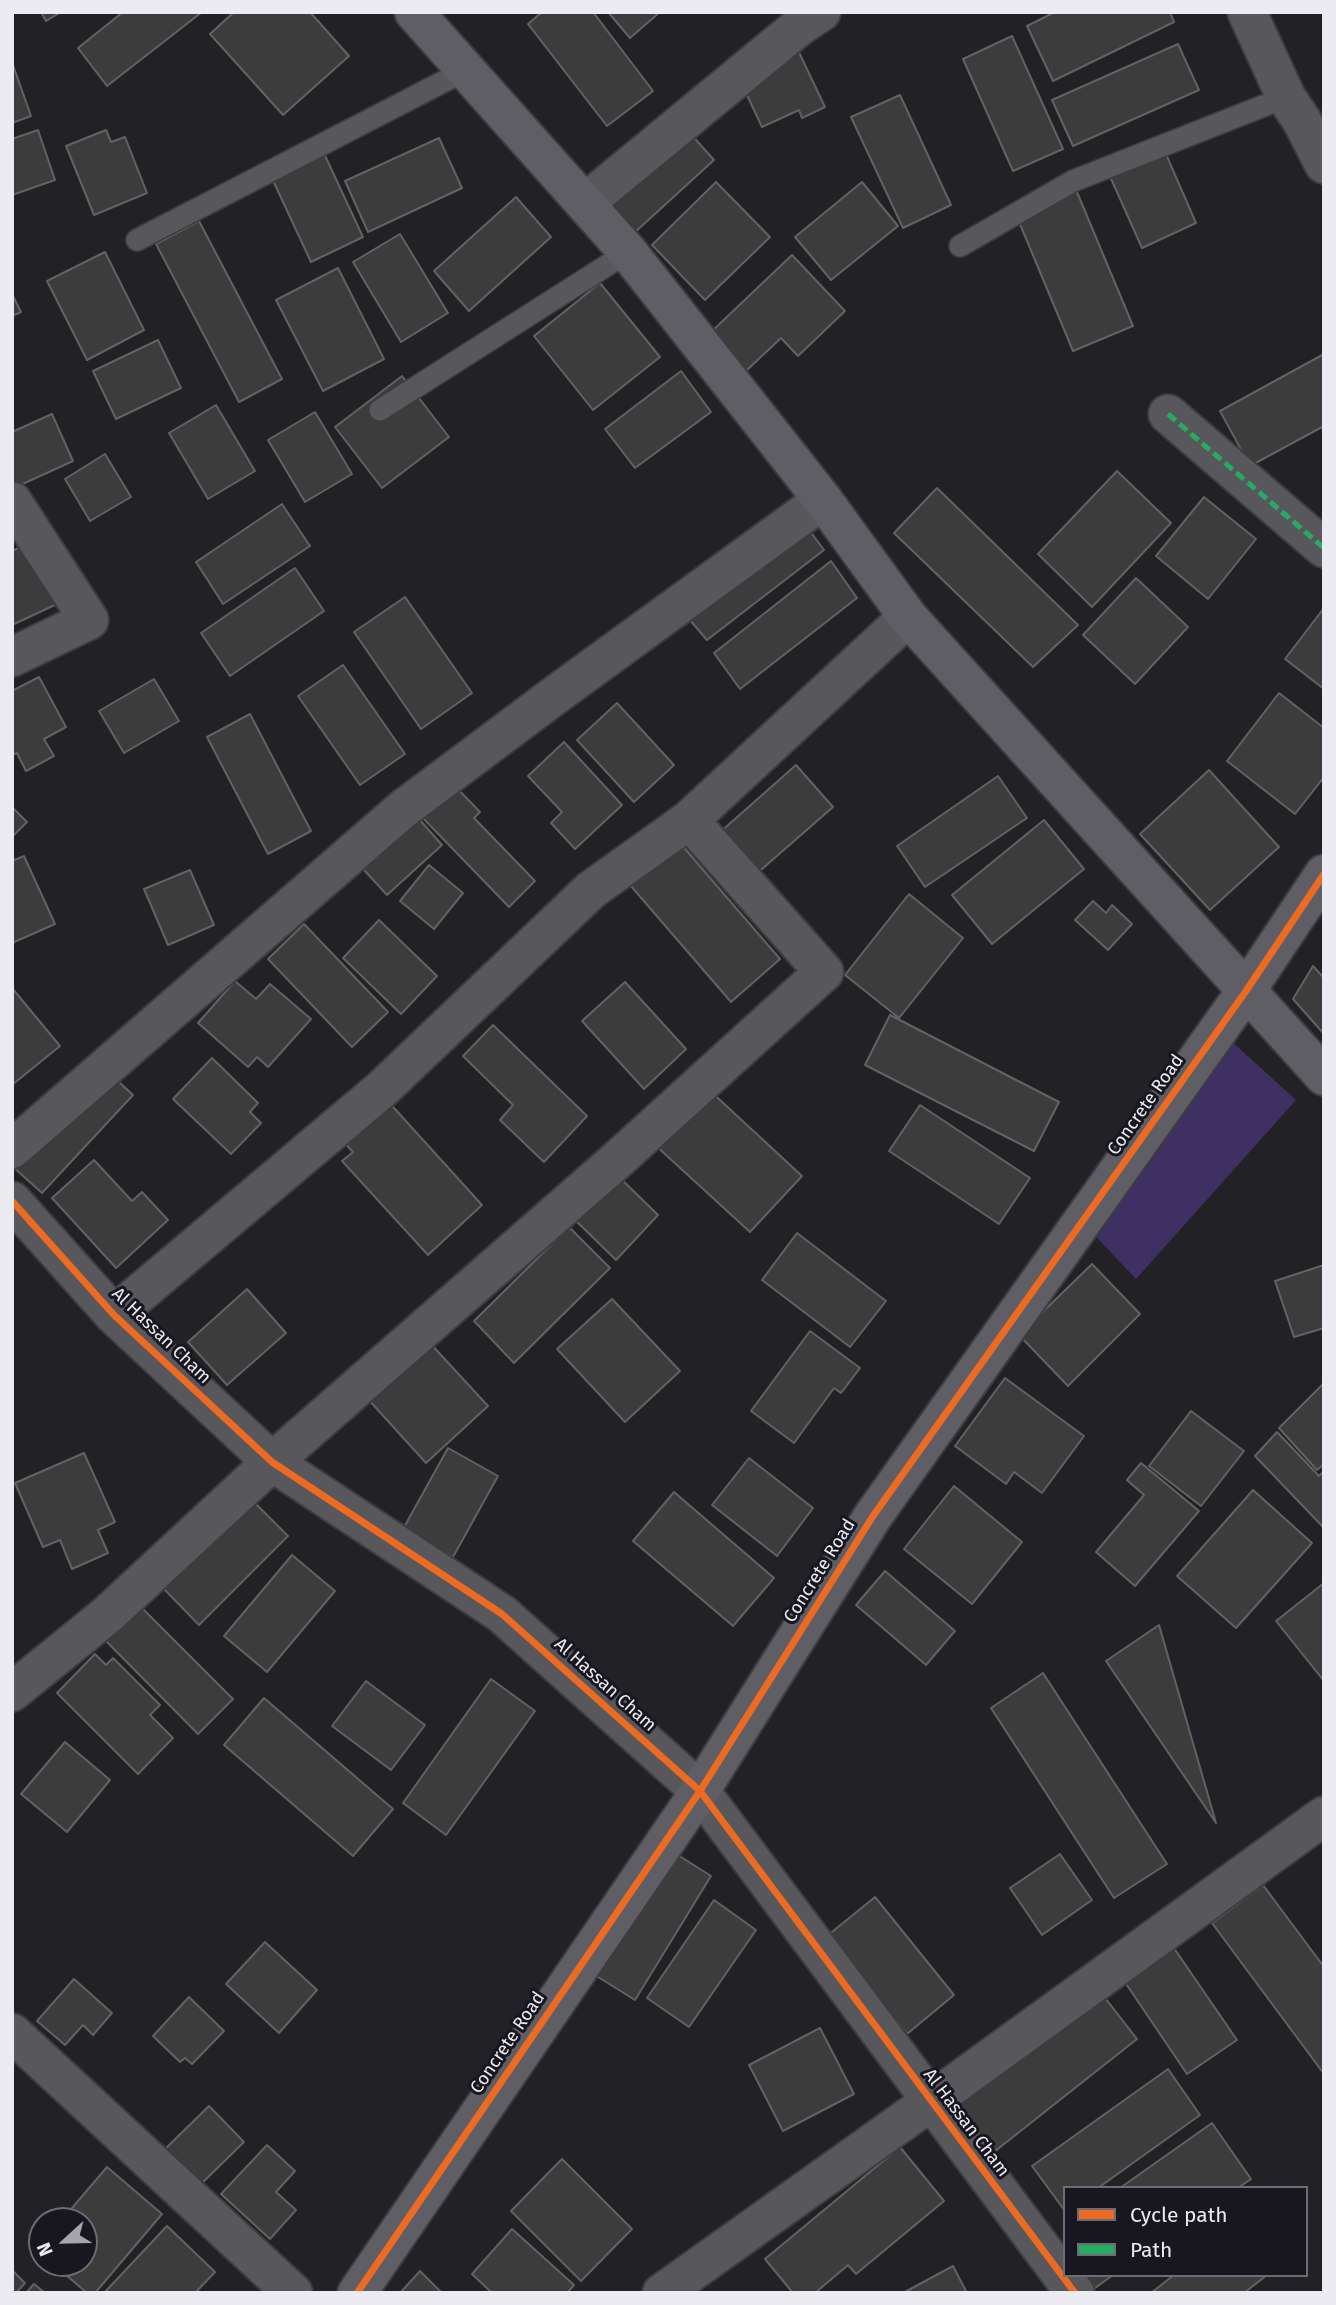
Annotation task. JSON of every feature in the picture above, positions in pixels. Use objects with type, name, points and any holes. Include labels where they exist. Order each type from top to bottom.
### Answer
[{"type":"street","points":[[414,12],[628,251],[823,500],[908,617],[1324,1076]]},
{"type":"street","points":[[584,203],[801,25],[821,12]]},
{"type":"street","points":[[1247,12],[1286,97],[1324,164]]},
{"type":"street","points":[[1168,414],[1324,548]]},
{"type":"street","points":[[12,1149],[403,809],[823,500]]},
{"type":"street","points":[[12,501],[89,620],[12,657]]},
{"type":"street","points":[[114,1315],[382,1089],[591,890],[689,820],[908,617]]},
{"type":"street","points":[[12,1692],[107,1615],[272,1462],[616,1161],[824,972],[689,820]]},
{"type":"street","name":"Concrete Road","points":[[357,2293],[700,1791],[873,1516],[1246,990],[1324,874]]},
{"type":"street","name":"Al Hassan Cham","points":[[12,1201],[114,1315],[272,1462],[502,1614],[700,1791],[1075,2293]]},
{"type":"street","points":[[662,2293],[1324,1816]]},
{"type":"street","points":[[12,2034],[293,2293]]},
{"type":"lane","points":[[137,240],[466,70]]},
{"type":"lane","points":[[960,246],[1073,181],[1286,97]]},
{"type":"lane","points":[[380,410],[628,251]]},
{"type":"shaded area","points":[[1218,1029],[1296,1100],[1136,1279],[1087,1227]]},
{"type":"building","points":[[41,12],[61,12],[46,21]]},
{"type":"building","points":[[123,12],[202,12],[107,86],[78,48]]},
{"type":"building","points":[[234,12],[310,12],[349,56],[283,115],[210,34]]},
{"type":"building","points":[[542,12],[593,12],[653,91],[607,126],[528,24]]},
{"type":"building","points":[[608,12],[660,12],[630,38]]},
{"type":"building","points":[[1055,12],[1170,12],[1174,22],[1053,81],[1027,26]]},
{"type":"building","points":[[1012,36],[1063,149],[1013,171],[963,59]]},
{"type":"building","points":[[1178,44],[1199,90],[1073,146],[1052,100]]},
{"type":"building","points":[[796,46],[825,107],[802,118],[799,110],[762,127],[737,74]]},
{"type":"building","points":[[12,65],[31,116],[12,123]]},
{"type":"building","points":[[900,95],[951,205],[903,228],[851,117]]},
{"type":"building","points":[[679,121],[714,160],[633,234],[597,195]]},
{"type":"building","points":[[38,130],[55,180],[12,195],[12,139]]},
{"type":"building","points":[[106,130],[111,142],[125,137],[147,193],[94,215],[66,146]]},
{"type":"building","points":[[439,138],[462,188],[368,232],[345,181]]},
{"type":"building","points":[[1159,138],[1196,223],[1142,248],[1104,163]]},
{"type":"building","points":[[321,147],[363,237],[311,262],[269,172]]},
{"type":"building","points":[[716,182],[770,237],[705,300],[652,245]]},
{"type":"building","points":[[862,182],[898,226],[831,280],[795,237]]},
{"type":"building","points":[[1077,192],[1133,326],[1073,351],[1017,217]]},
{"type":"building","points":[[516,197],[551,237],[469,311],[434,271]]},
{"type":"building","points":[[199,221],[282,379],[239,402],[156,244]]},
{"type":"building","points":[[400,234],[448,313],[401,342],[353,262]]},
{"type":"building","points":[[105,252],[144,330],[87,360],[47,281]]},
{"type":"building","points":[[792,255],[845,311],[798,356],[781,338],[746,371],[710,333]]},
{"type":"building","points":[[338,268],[384,359],[323,391],[276,300]]},
{"type":"building","points":[[600,283],[660,357],[593,410],[534,336]]},
{"type":"building","points":[[12,294],[21,312],[12,316]]},
{"type":"building","points":[[158,340],[181,388],[116,419],[93,371]]},
{"type":"building","points":[[1324,354],[1324,426],[1250,466],[1220,411]]},
{"type":"building","points":[[681,371],[711,412],[635,468],[605,429]]},
{"type":"building","points":[[402,376],[449,437],[382,488],[335,427]]},
{"type":"building","points":[[216,405],[255,471],[208,499],[169,433]]},
{"type":"building","points":[[315,412],[352,474],[305,502],[268,440]]},
{"type":"building","points":[[52,414],[73,461],[16,487],[12,479],[12,432]]},
{"type":"building","points":[[105,454],[131,497],[90,521],[65,479]]},
{"type":"building","points":[[1117,471],[1171,523],[1092,607],[1038,554]]},
{"type":"building","points":[[937,488],[1078,625],[1033,667],[894,533]]},
{"type":"building","points":[[1204,497],[1256,539],[1208,599],[1156,556]]},
{"type":"building","points":[[282,504],[310,546],[223,604],[196,562]]},
{"type":"building","points":[[793,508],[824,550],[707,640],[671,598]]},
{"type":"building","points":[[29,543],[57,604],[12,625],[12,551]]},
{"type":"building","points":[[831,561],[857,598],[740,689],[714,653]]},
{"type":"building","points":[[295,568],[324,611],[230,676],[201,633]]},
{"type":"building","points":[[1136,578],[1188,627],[1135,684],[1083,635]]},
{"type":"building","points":[[405,597],[472,693],[421,729],[354,632]]},
{"type":"building","points":[[1324,608],[1324,689],[1285,659]]},
{"type":"building","points":[[343,665],[405,754],[360,785],[298,696]]},
{"type":"building","points":[[39,677],[66,727],[44,739],[54,756],[26,771],[17,753],[12,755],[12,691]]},
{"type":"building","points":[[154,679],[179,721],[124,753],[99,711]]},
{"type":"building","points":[[1279,693],[1324,728],[1324,777],[1295,814],[1227,761]]},
{"type":"building","points":[[617,703],[674,765],[634,802],[577,740]]},
{"type":"building","points":[[250,714],[311,831],[268,854],[207,737]]},
{"type":"building","points":[[564,742],[622,805],[575,849],[551,823],[562,812],[528,776]]},
{"type":"building","points":[[796,765],[833,807],[754,876],[718,834]]},
{"type":"building","points":[[1209,770],[1279,847],[1210,910],[1140,834]]},
{"type":"building","points":[[998,776],[1027,818],[925,887],[897,846]]},
{"type":"building","points":[[451,782],[480,812],[474,818],[535,881],[509,907],[419,814]]},
{"type":"building","points":[[12,807],[27,822],[12,837]]},
{"type":"building","points":[[410,809],[442,845],[387,895],[354,859]]},
{"type":"building","points":[[1044,820],[1084,869],[992,944],[952,895]]},
{"type":"building","points":[[673,835],[780,959],[731,1002],[624,878]]},
{"type":"building","points":[[24,856],[55,924],[12,943],[12,861]]},
{"type":"building","points":[[429,865],[463,893],[434,929],[400,901]]},
{"type":"building","points":[[190,870],[214,925],[168,945],[144,889]]},
{"type":"building","points":[[909,894],[963,938],[899,1018],[845,975]]},
{"type":"building","points":[[1093,901],[1106,913],[1112,905],[1132,924],[1108,950],[1075,920]]},
{"type":"building","points":[[379,920],[437,976],[401,1014],[343,958]]},
{"type":"building","points":[[304,924],[388,1012],[352,1047],[268,959]]},
{"type":"building","points":[[1313,966],[1324,978],[1324,1034],[1293,999]]},
{"type":"building","points":[[235,981],[256,999],[270,984],[311,1019],[268,1067],[257,1057],[248,1067],[198,1023]]},
{"type":"building","points":[[625,982],[686,1049],[644,1089],[582,1021]]},
{"type":"building","points":[[12,988],[60,1046],[12,1085]]},
{"type":"building","points":[[890,1015],[1059,1102],[1034,1151],[865,1065]]},
{"type":"building","points":[[493,1025],[587,1116],[544,1162],[500,1120],[513,1105],[463,1056]]},
{"type":"building","points":[[212,1058],[258,1103],[250,1112],[261,1123],[231,1154],[173,1099]]},
{"type":"building","points":[[94,1059],[133,1095],[42,1193],[12,1166]]},
{"type":"building","points":[[706,1087],[802,1176],[750,1232],[654,1144]]},
{"type":"building","points":[[385,1098],[482,1205],[428,1255],[342,1161],[353,1152],[341,1139]]},
{"type":"building","points":[[920,1105],[1030,1178],[999,1224],[889,1151]]},
{"type":"building","points":[[94,1160],[132,1201],[142,1192],[168,1220],[116,1268],[52,1198]]},
{"type":"building","points":[[613,1171],[658,1215],[616,1260],[570,1215]]},
{"type":"building","points":[[569,1227],[610,1268],[514,1363],[474,1321]]},
{"type":"building","points":[[797,1233],[886,1301],[850,1347],[762,1280]]},
{"type":"building","points":[[1092,1264],[1140,1314],[1068,1386],[1019,1335]]},
{"type":"building","points":[[1324,1265],[1324,1328],[1294,1337],[1275,1281]]},
{"type":"building","points":[[247,1289],[286,1333],[227,1385],[188,1342]]},
{"type":"building","points":[[612,1299],[680,1371],[625,1422],[557,1349]]},
{"type":"building","points":[[810,1331],[860,1368],[841,1393],[834,1388],[794,1443],[751,1411]]},
{"type":"building","points":[[429,1342],[488,1406],[426,1463],[367,1398]]},
{"type":"building","points":[[1005,1378],[1084,1436],[1042,1493],[1014,1472],[1006,1484],[955,1446]]},
{"type":"building","points":[[1324,1383],[1324,1464],[1317,1470],[1279,1428]]},
{"type":"building","points":[[1191,1411],[1244,1451],[1201,1506],[1149,1466]]},
{"type":"building","points":[[1277,1432],[1319,1476],[1324,1471],[1324,1528],[1255,1456]]},
{"type":"building","points":[[448,1448],[498,1476],[453,1557],[403,1529]]},
{"type":"building","points":[[84,1453],[115,1522],[98,1530],[108,1553],[72,1569],[60,1540],[43,1547],[15,1483]]},
{"type":"building","points":[[749,1458],[813,1508],[777,1556],[712,1505]]},
{"type":"building","points":[[1141,1463],[1199,1511],[1135,1586],[1096,1552],[1144,1495],[1127,1480]]},
{"type":"building","points":[[954,1486],[1022,1542],[972,1604],[904,1549]]},
{"type":"building","points":[[1253,1490],[1312,1543],[1236,1628],[1177,1576]]},
{"type":"building","points":[[674,1492],[774,1578],[733,1626],[633,1541]]},
{"type":"building","points":[[252,1500],[288,1536],[199,1625],[164,1589]]},
{"type":"building","points":[[292,1555],[335,1591],[267,1672],[224,1636]]},
{"type":"building","points":[[885,1571],[955,1631],[926,1665],[856,1605]]},
{"type":"building","points":[[1324,1583],[1324,1681],[1276,1621]]},
{"type":"building","points":[[135,1601],[233,1699],[198,1734],[101,1636]]},
{"type":"building","points":[[1159,1625],[1216,1823],[1106,1661]]},
{"type":"building","points":[[95,1654],[106,1665],[113,1658],[160,1705],[150,1715],[173,1738],[138,1774],[57,1693]]},
{"type":"building","points":[[1043,1673],[1167,1864],[1114,1898],[991,1708]]},
{"type":"building","points":[[491,1679],[535,1711],[446,1835],[403,1803]]},
{"type":"building","points":[[366,1681],[425,1725],[391,1770],[332,1726]]},
{"type":"building","points":[[264,1698],[393,1809],[353,1856],[224,1745]]},
{"type":"building","points":[[65,1742],[110,1780],[67,1832],[21,1794]]},
{"type":"building","points":[[667,1848],[711,1876],[635,2000],[590,1972]]},
{"type":"building","points":[[1060,1854],[1092,1900],[1042,1935],[1010,1888]]},
{"type":"building","points":[[1263,1885],[1324,1967],[1324,2074],[1212,1923]]},
{"type":"building","points":[[875,1897],[954,1995],[907,2034],[827,1936]]},
{"type":"building","points":[[714,1900],[756,1930],[689,2027],[647,1998]]},
{"type":"building","points":[[1165,1935],[1237,2040],[1187,2074],[1116,1969]]},
{"type":"building","points":[[265,1942],[317,1990],[279,2033],[226,1984]]},
{"type":"building","points":[[74,1979],[112,2013],[93,2035],[83,2025],[65,2045],[37,2021]]},
{"type":"building","points":[[1099,1990],[1137,2039],[994,2152],[956,2103]]},
{"type":"building","points":[[189,1997],[224,2031],[192,2064],[185,2058],[180,2062],[153,2036]]},
{"type":"building","points":[[820,2028],[854,2094],[783,2131],[749,2065]]},
{"type":"building","points":[[1168,2069],[1200,2115],[1101,2186],[1063,2186],[1063,2208],[1032,2166]]},
{"type":"building","points":[[209,2106],[244,2142],[198,2187],[163,2151]]},
{"type":"building","points":[[1212,2123],[1251,2179],[1241,2186],[1123,2186]]},
{"type":"building","points":[[267,2145],[295,2171],[276,2192],[296,2210],[270,2239],[221,2194]]},
{"type":"building","points":[[900,2147],[944,2201],[856,2274],[848,2265],[815,2293],[793,2293],[765,2259]]},
{"type":"building","points":[[562,2159],[632,2229],[581,2281],[511,2211]]},
{"type":"building","points":[[107,2167],[162,2214],[95,2293],[87,2293],[68,2277],[98,2277],[98,2207],[73,2207]]},
{"type":"building","points":[[167,2226],[215,2272],[195,2293],[104,2293]]},
{"type":"building","points":[[512,2229],[574,2285],[567,2293],[492,2293],[472,2274]]},
{"type":"building","points":[[953,2266],[967,2293],[903,2293]]},
{"type":"building","points":[[12,2270],[25,2283],[16,2293],[12,2293]]},
{"type":"building","points":[[420,2271],[442,2293],[400,2293]]},
{"type":"building","points":[[1087,2277],[1110,2277],[1095,2288]]},
{"type":"building","points":[[1171,2277],[1264,2277],[1244,2293],[1151,2293]]},
{"type":"building","points":[[34,2284],[45,2293],[26,2293]]},
{"type":"marked path","points":[[1168,414],[1324,548]]},
{"type":"cycle path","points":[[357,2293],[700,1791],[873,1516],[1246,991],[1324,874]]},
{"type":"cycle path","points":[[12,1201],[114,1315],[272,1462],[502,1614],[700,1791],[1063,2277]]},
{"type":"cycle path","points":[[1063,2277],[1075,2293]]}]
